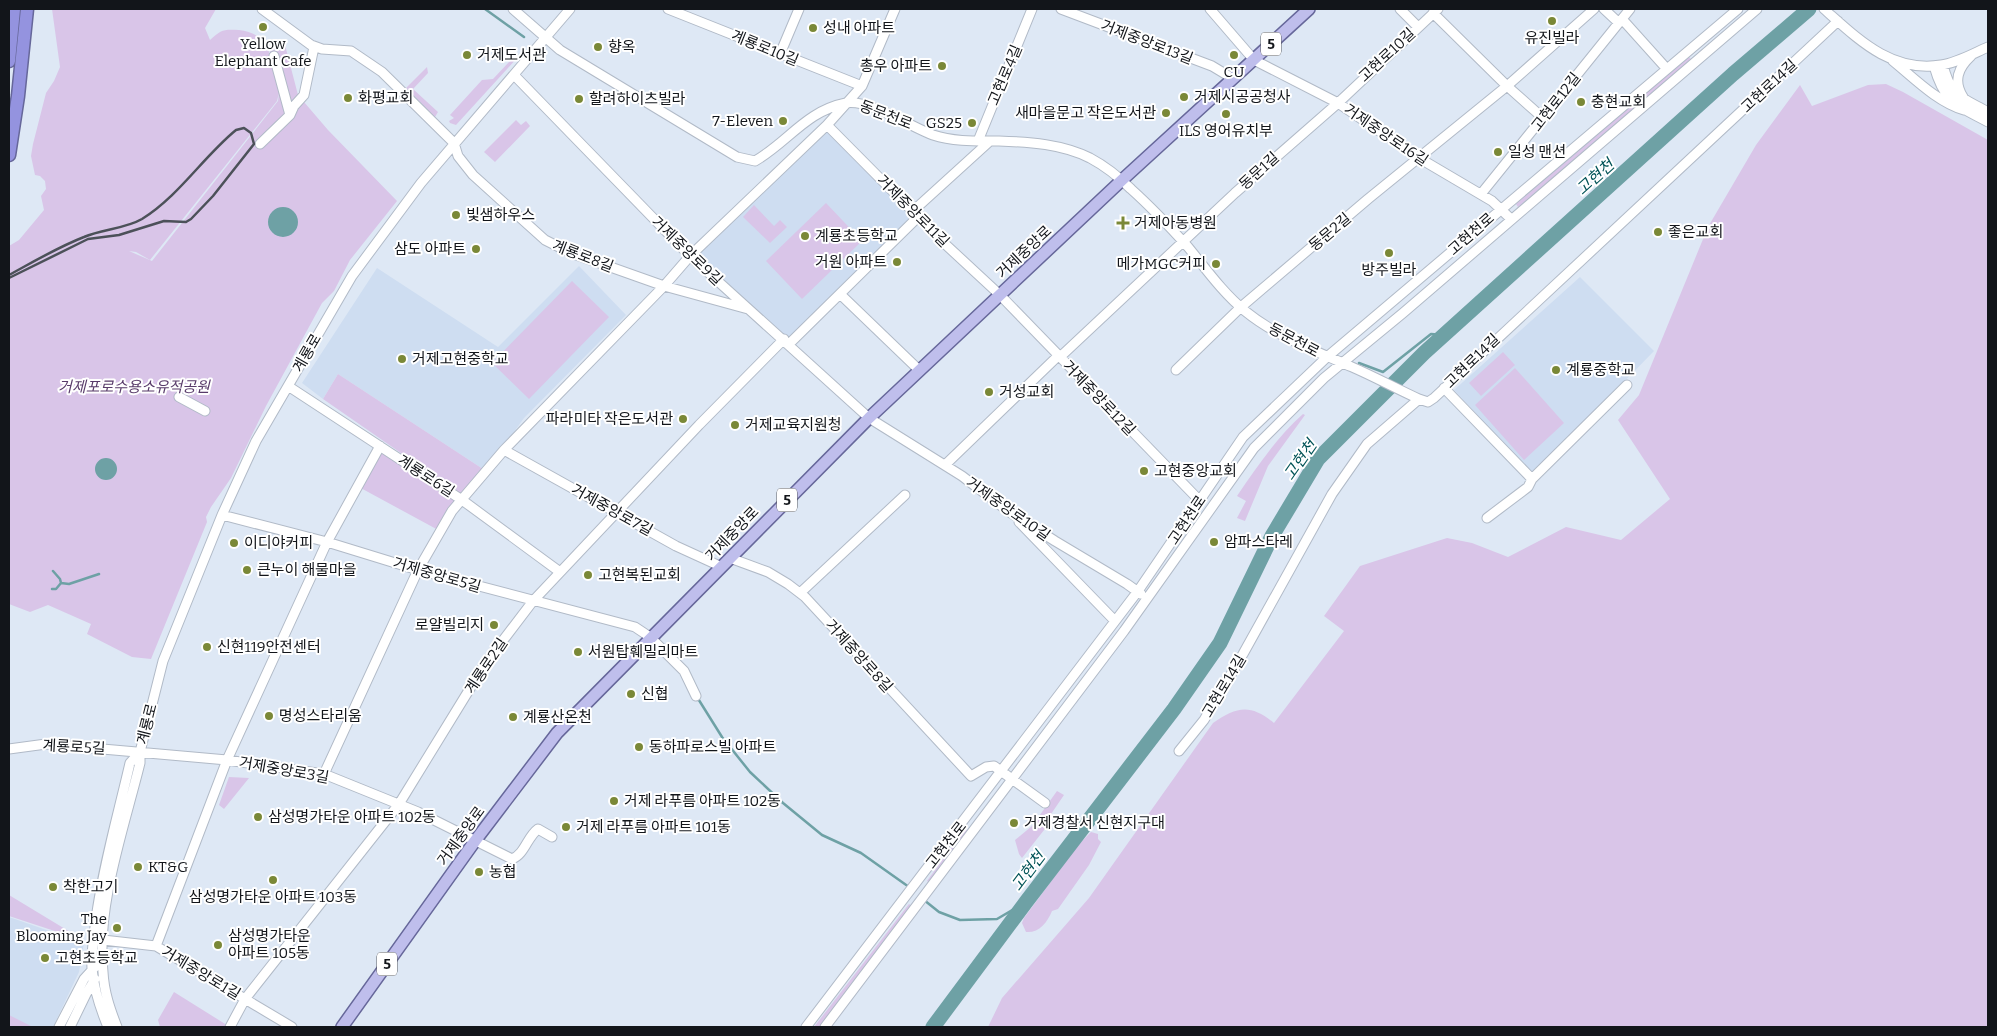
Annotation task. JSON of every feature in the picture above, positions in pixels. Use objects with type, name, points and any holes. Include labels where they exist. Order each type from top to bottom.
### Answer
[{"type":"highway","points":[[9,61],[14,9]]},
{"type":"highway","points":[[9,155],[18,96],[27,9]]},
{"type":"main road","name":"거제중앙로","points":[[342,1027],[475,841],[557,733],[650,637],[919,370],[1232,78],[1309,9]]},
{"type":"street","points":[[260,144],[290,114],[294,106],[304,95],[314,46],[262,9]]},
{"type":"street","points":[[513,9],[546,36]]},
{"type":"street","name":"계룡로","points":[[117,1027],[108,1003],[102,972],[102,940],[108,890],[140,763],[140,752],[162,661],[222,516],[256,441],[352,276],[421,183],[570,9]]},
{"type":"street","name":"계룡로10길","points":[[668,9],[862,86]]},
{"type":"street","points":[[780,54],[799,9]]},
{"type":"street","points":[[324,774],[418,570],[452,511],[504,450],[664,286],[690,256],[827,125],[862,86],[895,9]]},
{"type":"street","name":"고현로4길","points":[[978,141],[1032,9]]},
{"type":"street","name":"거제중앙로13길","points":[[1061,9],[1212,66],[1232,78]]},
{"type":"street","points":[[1210,9],[1254,60]]},
{"type":"street","points":[[1400,9],[1418,26]]},
{"type":"street","name":"동문2길","points":[[1241,307],[1507,86],[1594,9]]},
{"type":"street","points":[[1604,9],[1620,21],[1666,68]]},
{"type":"street","name":"고현로12길","points":[[1481,194],[1630,9]]},
{"type":"street","name":"고현천로","points":[[806,1027],[1138,591],[1243,437],[1327,357],[1738,9]]},
{"type":"street","name":"고현천로","points":[[825,1027],[1147,599],[1254,448],[1403,313],[1757,9]]},
{"type":"street","points":[[1824,9],[1877,53],[1908,64],[1938,66],[1988,47]]},
{"type":"street","points":[[1435,11],[1507,86],[1544,118]]},
{"type":"street","name":"고현로10길","points":[[1338,103],[1435,11]]},
{"type":"street","name":"고현로14길","points":[[1179,751],[1204,720],[1239,662],[1332,494],[1367,444],[1419,399],[1424,402],[1430,401],[1838,21]]},
{"type":"street","name":"동문천로","points":[[546,36],[560,50],[737,157],[755,161],[768,153],[801,123],[820,112],[846,103],[857,102],[934,135],[958,140],[1027,142],[1070,150],[1091,158],[1122,180],[1183,242],[1218,284],[1241,307],[1272,330],[1419,399]]},
{"type":"street","name":"계룡로8길","points":[[314,46],[351,52],[382,72],[454,143],[458,156],[473,175],[545,240],[571,253],[664,286],[751,310]]},
{"type":"street","points":[[1965,99],[1960,91],[1957,79],[1958,73],[1966,61],[1977,52]]},
{"type":"street","points":[[274,56],[290,114]]},
{"type":"street","points":[[1890,59],[1935,95],[1956,108],[1988,122]]},
{"type":"street","name":"거제중앙로16길","points":[[1254,60],[1338,103],[1419,158],[1481,194],[1511,219]]},
{"type":"street","points":[[1938,66],[1952,90],[1988,112]]},
{"type":"street","points":[[1938,66],[1939,85],[1945,94],[1964,110]]},
{"type":"street","name":"거제중앙로9길","points":[[514,75],[690,256],[870,418]]},
{"type":"street","name":"동문1길","points":[[1183,242],[1295,139],[1338,103]]},
{"type":"street","name":"거제중앙로11길","points":[[827,125],[1000,295]]},
{"type":"street","name":"계룡로2길","points":[[230,1027],[245,999],[399,804],[485,664],[533,601],[698,425],[840,294],[916,214],[990,141]]},
{"type":"street","points":[[945,465],[1059,356],[1183,242]]},
{"type":"street","points":[[840,294],[919,370]]},
{"type":"street","name":"거제중앙로12길","points":[[1000,295],[1200,501]]},
{"type":"street","points":[[1176,370],[1241,307]]},
{"type":"street","points":[[1487,518],[1528,487],[1532,479],[1627,385]]},
{"type":"street","name":"계룡로6길","points":[[288,386],[462,500],[560,572]]},
{"type":"street","points":[[1444,388],[1532,479]]},
{"type":"street","points":[[179,397],[206,411]]},
{"type":"street","name":"거제중앙로10길","points":[[870,418],[945,465],[1008,511],[1055,542],[1138,591],[1147,599]]},
{"type":"street","points":[[156,946],[227,760],[327,542],[380,446]]},
{"type":"street","name":"거제중앙로7길","points":[[504,450],[676,546],[722,567]]},
{"type":"street","points":[[800,593],[905,495]]},
{"type":"street","points":[[1008,511],[1115,621]]},
{"type":"street","name":"거제중앙로5길","points":[[222,516],[327,542],[418,570],[635,627],[650,637],[684,671],[696,696]]},
{"type":"street","name":"거제중앙로8길","points":[[730,558],[768,572],[800,593],[971,776],[990,766],[1002,772]]},
{"type":"street","name":"계룡로5길","points":[[9,748],[46,744],[140,752]]},
{"type":"street","name":"계룡로","points":[[108,1027],[98,1000],[92,970],[92,954],[100,886],[130,764],[140,752]]},
{"type":"street","name":"거제중앙로3길","points":[[140,752],[227,760],[324,774],[399,804],[512,859],[520,854],[532,834],[538,829],[552,837]]},
{"type":"street","points":[[1002,772],[1045,803]]},
{"type":"street","name":"거제중앙로1길","points":[[102,940],[156,946],[292,1027]]},
{"type":"street","points":[[60,1027],[90,966],[92,954]]},
{"type":"street","points":[[84,979],[102,960]]},
{"type":"street","points":[[70,1027],[84,997],[102,972]]},
{"type":"street","points":[[84,997],[92,996],[98,1000]]},
{"type":"shaded area","name":"계룡초등학교","points":[[827,125],[918,217],[789,344],[690,256]]},
{"type":"shaded area","points":[[283,207],[289,208],[297,216],[297,228],[289,236],[283,237],[277,236],[269,228],[268,222],[269,216],[277,208]]},
{"type":"shaded area","name":"거제고현중학교","points":[[579,266],[626,315],[524,418],[486,471],[338,374],[323,399],[302,383],[377,268],[498,347]]},
{"type":"shaded area","name":"계룡중학교","points":[[1580,277],[1654,351],[1533,475],[1454,390]]},
{"type":"shaded area","points":[[106,458],[116,465],[117,469],[110,479],[106,480],[96,473],[95,469],[102,459]]},
{"type":"shaded area","name":"고현초등학교","points":[[9,917],[84,943],[79,972],[53,1027],[9,1027]]},
{"type":"green space","name":"거제포로수용소유적공원","points":[[52,9],[216,9],[205,28],[210,40],[226,30],[239,30],[256,35],[262,40],[270,53],[277,78],[270,51],[285,45],[298,95],[328,130],[397,201],[350,260],[334,291],[322,303],[266,406],[231,478],[211,507],[206,517],[207,522],[151,659],[132,657],[87,634],[91,624],[48,605],[30,612],[9,604],[9,246],[19,240],[44,210],[41,196],[46,189],[45,181],[40,176],[35,175],[31,156],[46,93],[60,67]],"holes":[[[279,93],[278,101],[152,261],[129,251],[136,252],[150,260],[277,101]]]},
{"type":"green space","points":[[1689,57],[1692,60],[1518,207],[1516,204]]},
{"type":"green space","points":[[517,58],[456,125],[450,123],[449,121],[454,118],[450,115],[482,80],[493,79],[509,62]]},
{"type":"green space","points":[[427,67],[428,73],[413,89],[438,112],[435,117],[406,88]]},
{"type":"green space","points":[[1886,84],[1988,140],[1988,1027],[988,1027],[1002,998],[1089,898],[1213,723],[1229,713],[1244,709],[1258,713],[1274,723],[1344,631],[1324,616],[1360,566],[1447,538],[1472,543],[1508,557],[1566,527],[1621,540],[1670,499],[1618,420],[1639,395],[1708,227],[1756,145],[1800,85],[1812,106],[1868,85]]},
{"type":"green space","points":[[516,120],[521,125],[526,121],[530,126],[495,162],[484,152]]},
{"type":"green space","points":[[826,203],[862,241],[802,299],[766,261]]},
{"type":"green space","points":[[754,205],[774,226],[780,220],[787,227],[770,243],[743,217]]},
{"type":"green space","points":[[572,281],[609,317],[529,399],[492,363]]},
{"type":"green space","points":[[1503,352],[1515,365],[1481,396],[1469,383]]},
{"type":"green space","points":[[1515,368],[1564,423],[1524,460],[1475,405]]},
{"type":"green space","points":[[338,374],[486,471],[460,494],[323,399]]},
{"type":"green space","points":[[1303,414],[1305,415],[1268,466],[1245,521],[1237,518],[1246,501],[1237,496],[1276,442]]},
{"type":"green space","points":[[380,446],[462,500],[440,531],[357,486]]},
{"type":"green space","points":[[229,777],[249,778],[224,809],[219,805]]},
{"type":"green space","points":[[1057,791],[1064,795],[1049,817],[1048,825],[1022,858],[1015,840],[1032,826]]},
{"type":"green space","points":[[965,829],[968,831],[930,883],[927,881]]},
{"type":"green space","points":[[1091,832],[1098,834],[1098,839],[1101,842],[1089,865],[1058,909],[1052,911],[1045,923],[1035,931],[1026,932],[1022,923],[1024,918],[1078,845]]},
{"type":"green space","points":[[9,895],[85,941],[9,916]]},
{"type":"green space","points":[[909,904],[912,906],[819,1027],[814,1027]]},
{"type":"green space","points":[[174,992],[230,1027],[160,1027],[158,1020]]},
{"type":"green space","points":[[9,1015],[33,1027],[9,1027]]},
{"type":"waterway","points":[[485,9],[524,37]]},
{"type":"waterway","name":"고현천","points":[[933,1027],[1174,709],[1220,643],[1272,536],[1318,459],[1424,353],[1733,74],[1809,9]]},
{"type":"waterway","points":[[1359,363],[1383,372],[1431,334],[1444,335]]},
{"type":"waterway","points":[[53,571],[61,583]]},
{"type":"waterway","points":[[52,589],[56,589],[61,583],[69,584],[99,574]]},
{"type":"waterway","points":[[697,697],[722,737],[750,772],[783,803],[822,835],[861,853],[909,887]]},
{"type":"waterway","points":[[924,900],[939,912],[960,920],[997,919],[1026,902]]},
{"type":"railway","points":[[9,275],[74,241],[142,219],[168,199],[236,130],[244,128],[251,133],[254,144],[213,196],[186,222],[164,221],[119,235],[88,239],[9,278]]},
{"type":"place","name":"유진빌라","points":[[1552,21]]},
{"type":"place","name":"Yellow Elephant Cafe","points":[[263,27]]},
{"type":"place","name":"성내 아파트","points":[[813,28]]},
{"type":"place","name":"향옥","points":[[598,47]]},
{"type":"place","name":"거제도서관","points":[[467,55]]},
{"type":"place","name":"CU","points":[[1234,55]]},
{"type":"place","name":"총우 아파트","points":[[942,66]]},
{"type":"place","name":"거제시공공청사","points":[[1184,97]]},
{"type":"place","name":"화평교회","points":[[348,98]]},
{"type":"place","name":"할려하이츠빌라","points":[[579,99]]},
{"type":"place","name":"충현교회","points":[[1581,102]]},
{"type":"place","name":"새마을문고 작은도서관","points":[[1166,113]]},
{"type":"place","name":"ILS 영어유치부","points":[[1226,114]]},
{"type":"place","name":"7-Eleven","points":[[783,121]]},
{"type":"place","name":"GS25","points":[[972,123]]},
{"type":"place","name":"일성 맨션","points":[[1498,152]]},
{"type":"place","name":"빛샘하우스","points":[[456,215]]},
{"type":"place","name":"거제아동병원","points":[[1123,223]]},
{"type":"place","name":"좋은교회","points":[[1658,232]]},
{"type":"place","name":"계룡초등학교","points":[[805,236]]},
{"type":"place","name":"삼도 아파트","points":[[476,249]]},
{"type":"place","name":"방주빌라","points":[[1389,253]]},
{"type":"place","name":"거원 아파트","points":[[897,262]]},
{"type":"place","name":"메가MGC커피","points":[[1216,264]]},
{"type":"place","name":"거제고현중학교","points":[[402,359]]},
{"type":"place","name":"계룡중학교","points":[[1556,370]]},
{"type":"place","name":"거성교회","points":[[989,392]]},
{"type":"place","name":"파라미타 작은도서관","points":[[683,419]]},
{"type":"place","name":"거제교육지원청","points":[[735,425]]},
{"type":"place","name":"고현중앙교회","points":[[1144,471]]},
{"type":"place","name":"암파스타레","points":[[1214,542]]},
{"type":"place","name":"이디야커피","points":[[234,543]]},
{"type":"place","name":"큰누이 해물마을","points":[[247,570]]},
{"type":"place","name":"고현복된교회","points":[[588,575]]},
{"type":"place","name":"로얄빌리지","points":[[494,625]]},
{"type":"place","name":"신현119안전센터","points":[[207,647]]},
{"type":"place","name":"서원탑훼밀리마트","points":[[578,652]]},
{"type":"place","name":"신협","points":[[631,694]]},
{"type":"place","name":"명성스타리움","points":[[269,716]]},
{"type":"place","name":"계룡산온천","points":[[513,717]]},
{"type":"place","name":"동하파로스빌 아파트","points":[[639,747]]},
{"type":"place","name":"거제 라푸름 아파트 102동","points":[[614,801]]},
{"type":"place","name":"삼성명가타운 아파트 102동","points":[[258,817]]},
{"type":"place","name":"거제경찰서 신현지구대","points":[[1014,823]]},
{"type":"place","name":"거제 라푸름 아파트 101동","points":[[566,827]]},
{"type":"place","name":"KT&G","points":[[138,867]]},
{"type":"place","name":"농협","points":[[479,872]]},
{"type":"place","name":"삼성명가타운 아파트 103동","points":[[273,880]]},
{"type":"place","name":"착한고기","points":[[53,887]]},
{"type":"place","name":"The Blooming Jay","points":[[117,928]]},
{"type":"place","name":"삼성명가타운 아파트 105동","points":[[218,945]]},
{"type":"place","name":"고현초등학교","points":[[45,958]]}]
